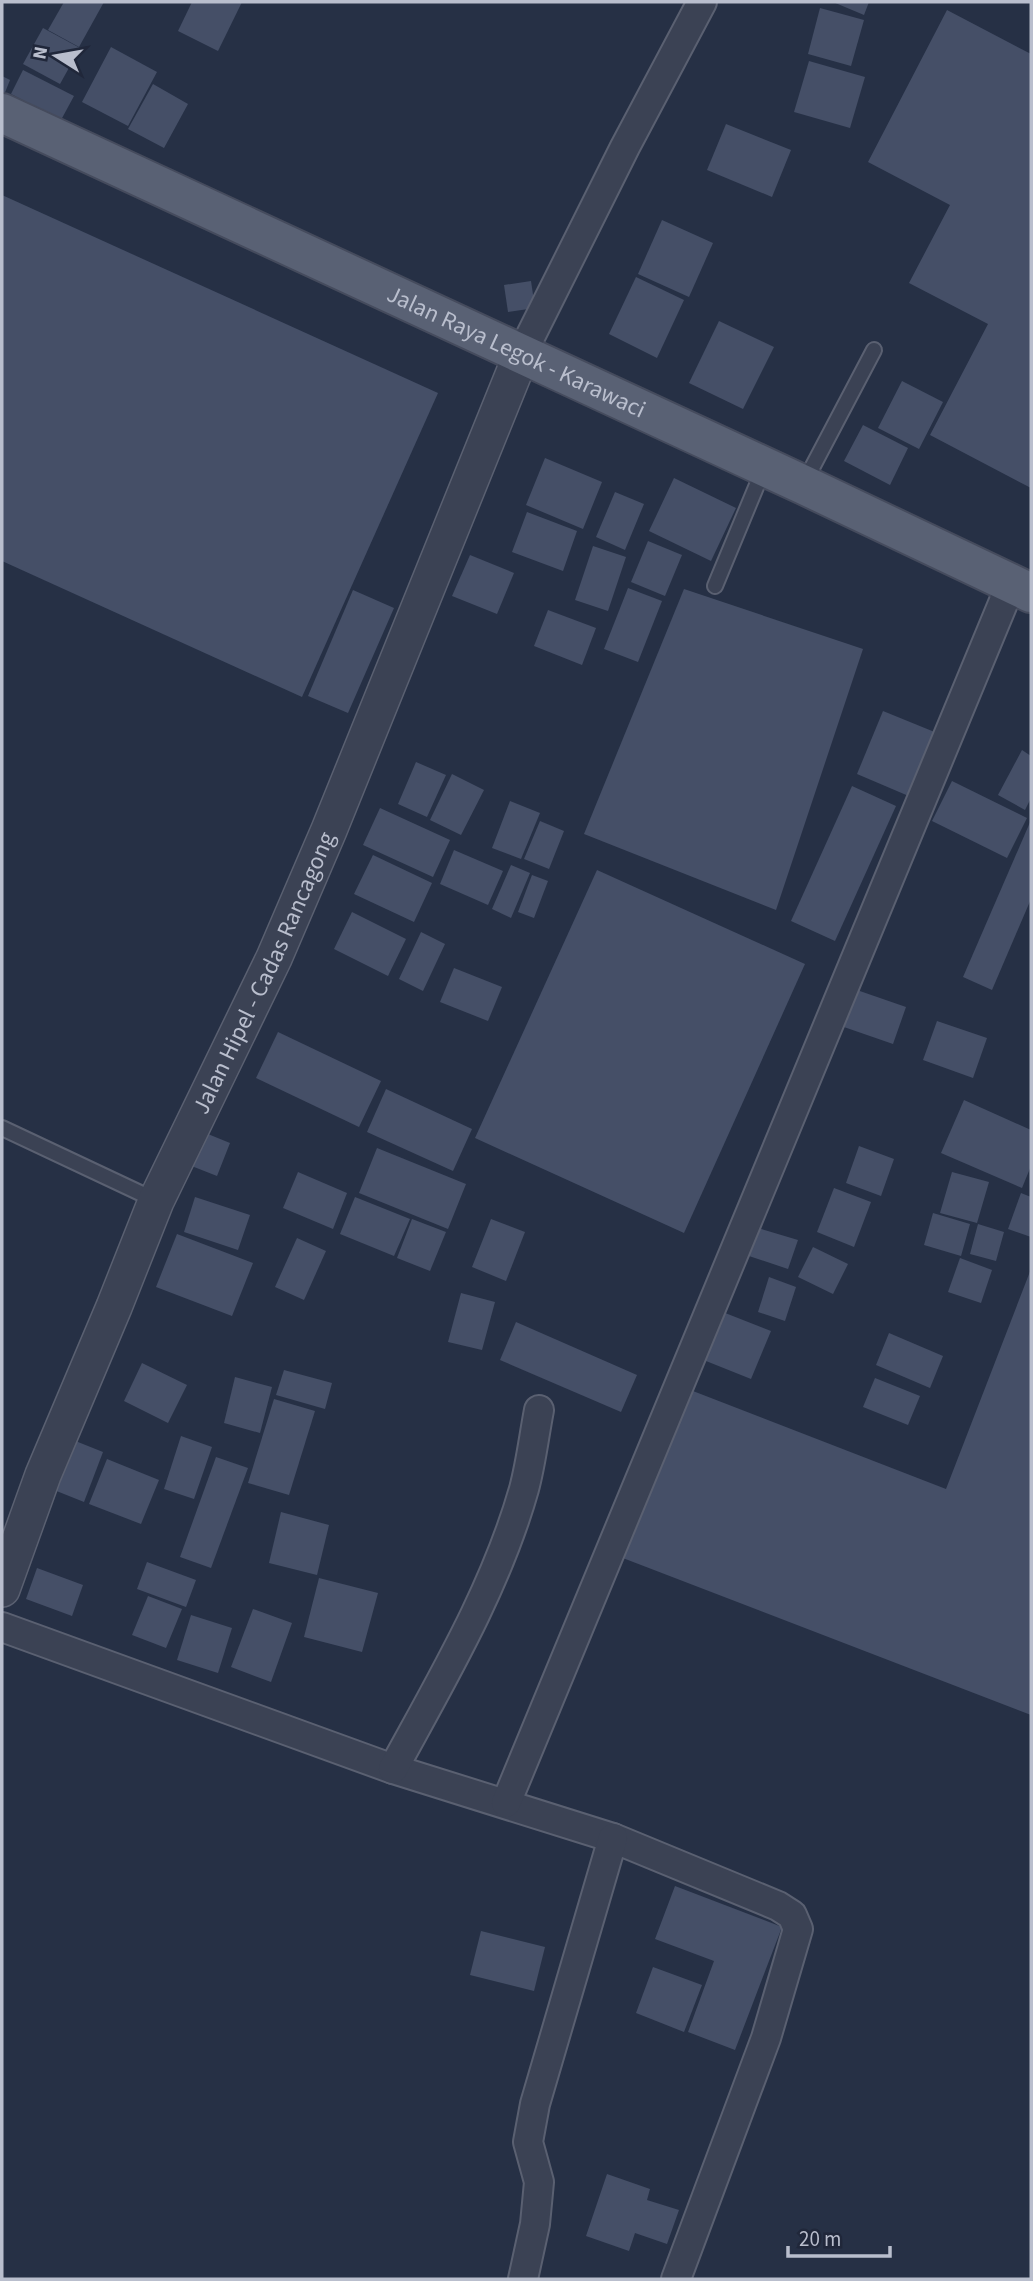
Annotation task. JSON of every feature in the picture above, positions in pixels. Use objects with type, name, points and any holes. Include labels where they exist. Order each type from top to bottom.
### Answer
[{"type":"main road","name":"Jalan Raya Legok - Karawaci","points":[[2,113],[522,353],[1021,588]]},
{"type":"street","points":[[522,353],[702,2]]},
{"type":"street","name":"Jalan Hipel - Cadas Rancagong","points":[[2,1589],[43,1475],[156,1201],[274,958],[334,818],[522,353]]},
{"type":"street","points":[[506,1802],[1021,588]]},
{"type":"street","points":[[393,1769],[468,1629],[501,1552],[524,1488],[539,1410]]},
{"type":"street","points":[[2,1627],[393,1769],[506,1802],[613,1838],[792,1914],[798,1929],[765,2038],[676,2279]]},
{"type":"street","points":[[523,2279],[535,2224],[539,2182],[528,2143],[535,2104],[613,1838]]},
{"type":"lane","points":[[804,485],[874,350]]},
{"type":"lane","points":[[715,586],[764,467]]},
{"type":"lane","points":[[2,1128],[156,1201]]},
{"type":"building","points":[[64,2],[104,2],[79,47],[48,30]]},
{"type":"building","points":[[192,2],[242,2],[218,51],[178,31]]},
{"type":"building","points":[[833,2],[869,2],[864,15]]},
{"type":"building","points":[[820,8],[864,20],[851,66],[808,54]]},
{"type":"building","points":[[947,10],[1031,54],[1031,488],[930,435],[988,324],[909,283],[950,205],[868,162]]},
{"type":"building","points":[[43,28],[80,48],[60,84],[23,64]]},
{"type":"building","points":[[111,47],[157,72],[128,126],[82,102]]},
{"type":"building","points":[[809,61],[865,77],[850,128],[794,112]]},
{"type":"building","points":[[23,70],[74,96],[61,120],[11,94]]},
{"type":"building","points":[[2,76],[10,80],[2,100]]},
{"type":"building","points":[[153,84],[188,104],[164,148],[128,129]]},
{"type":"building","points":[[726,124],[791,150],[772,197],[707,170]]},
{"type":"building","points":[[2,195],[438,393],[302,697],[2,561]]},
{"type":"building","points":[[662,220],[713,243],[689,297],[638,274]]},
{"type":"building","points":[[636,277],[684,300],[657,358],[609,334]]},
{"type":"building","points":[[531,281],[535,308],[508,312],[504,285]]},
{"type":"building","points":[[719,321],[774,347],[743,409],[689,383]]},
{"type":"building","points":[[902,381],[943,402],[919,449],[878,428]]},
{"type":"building","points":[[863,425],[908,448],[890,485],[844,461]]},
{"type":"building","points":[[545,458],[602,482],[583,529],[526,505]]},
{"type":"building","points":[[674,478],[736,508],[711,561],[649,531]]},
{"type":"building","points":[[615,492],[644,504],[625,550],[596,537]]},
{"type":"building","points":[[527,512],[577,531],[563,571],[512,552]]},
{"type":"building","points":[[648,541],[682,555],[665,596],[631,582]]},
{"type":"building","points":[[593,546],[626,557],[608,611],[575,600]]},
{"type":"building","points":[[470,555],[514,573],[497,614],[452,596]]},
{"type":"building","points":[[628,588],[662,601],[638,662],[604,649]]},
{"type":"building","points":[[684,589],[863,649],[776,910],[584,834]]},
{"type":"building","points":[[353,590],[394,608],[348,713],[308,696]]},
{"type":"building","points":[[548,610],[596,628],[582,665],[534,646]]},
{"type":"building","points":[[883,711],[937,733],[911,797],[857,774]]},
{"type":"building","points":[[1022,750],[1031,756],[1031,798],[1025,810],[998,795]]},
{"type":"building","points":[[416,762],[446,775],[427,817],[398,804]]},
{"type":"building","points":[[452,774],[484,790],[461,835],[430,820]]},
{"type":"building","points":[[952,781],[1027,818],[1007,858],[932,821]]},
{"type":"building","points":[[852,786],[896,806],[835,941],[791,921]]},
{"type":"building","points":[[510,801],[540,813],[521,859],[492,848]]},
{"type":"building","points":[[380,808],[450,840],[433,877],[363,845]]},
{"type":"building","points":[[1031,820],[1031,899],[992,990],[963,977]]},
{"type":"building","points":[[540,821],[564,831],[549,869],[524,859]]},
{"type":"building","points":[[454,850],[503,871],[488,905],[440,884]]},
{"type":"building","points":[[373,855],[432,883],[414,922],[354,894]]},
{"type":"building","points":[[511,865],[530,873],[511,918],[492,909]]},
{"type":"building","points":[[597,870],[805,964],[684,1233],[475,1138]]},
{"type":"building","points":[[532,875],[548,881],[534,918],[518,912]]},
{"type":"building","points":[[352,912],[406,939],[388,976],[334,949]]},
{"type":"building","points":[[421,932],[445,944],[423,991],[399,979]]},
{"type":"building","points":[[454,968],[502,987],[488,1021],[440,1002]]},
{"type":"building","points":[[854,989],[906,1007],[893,1044],[841,1026]]},
{"type":"building","points":[[937,1021],[987,1038],[973,1078],[923,1060]]},
{"type":"building","points":[[278,1032],[381,1081],[359,1127],[256,1078]]},
{"type":"building","points":[[386,1089],[472,1129],[453,1171],[367,1132]]},
{"type":"building","points":[[964,1100],[1031,1130],[1031,1166],[1022,1188],[941,1153]]},
{"type":"building","points":[[203,1132],[230,1143],[217,1176],[189,1165]]},
{"type":"building","points":[[859,1146],[894,1159],[881,1196],[846,1183]]},
{"type":"building","points":[[377,1148],[466,1184],[448,1229],[359,1193]]},
{"type":"building","points":[[298,1172],[347,1193],[333,1229],[283,1208]]},
{"type":"building","points":[[952,1172],[989,1182],[977,1223],[940,1213]]},
{"type":"building","points":[[834,1188],[871,1202],[854,1247],[817,1232]]},
{"type":"building","points":[[1021,1193],[1031,1197],[1031,1237],[1008,1229]]},
{"type":"building","points":[[195,1197],[250,1215],[238,1250],[184,1232]]},
{"type":"building","points":[[355,1197],[410,1219],[394,1256],[340,1234]]},
{"type":"building","points":[[933,1213],[970,1224],[961,1256],[924,1245]]},
{"type":"building","points":[[412,1219],[446,1232],[430,1271],[397,1258]]},
{"type":"building","points":[[491,1219],[525,1232],[506,1281],[472,1267]]},
{"type":"building","points":[[978,1224],[1004,1232],[996,1261],[970,1254]]},
{"type":"building","points":[[758,1228],[798,1240],[788,1269],[749,1256]]},
{"type":"building","points":[[177,1234],[253,1263],[232,1316],[156,1287]]},
{"type":"building","points":[[297,1238],[326,1251],[304,1300],[275,1287]]},
{"type":"building","points":[[813,1247],[848,1264],[833,1294],[798,1277]]},
{"type":"building","points":[[960,1258],[992,1270],[981,1303],[948,1292]]},
{"type":"building","points":[[1031,1269],[1031,1715],[615,1555],[680,1386],[946,1489]]},
{"type":"building","points":[[769,1277],[796,1287],[785,1321],[758,1312]]},
{"type":"building","points":[[461,1293],[495,1302],[482,1350],[448,1342]]},
{"type":"building","points":[[715,1309],[771,1331],[751,1379],[696,1357]]},
{"type":"building","points":[[516,1322],[637,1375],[621,1412],[500,1360]]},
{"type":"building","points":[[889,1333],[943,1356],[930,1388],[876,1365]]},
{"type":"building","points":[[142,1363],[187,1385],[168,1423],[124,1401]]},
{"type":"building","points":[[284,1370],[332,1383],[325,1409],[276,1395]]},
{"type":"building","points":[[235,1377],[272,1387],[260,1433],[224,1423]]},
{"type":"building","points":[[875,1378],[920,1396],[908,1425],[863,1407]]},
{"type":"building","points":[[274,1399],[315,1411],[289,1495],[248,1483]]},
{"type":"building","points":[[181,1436],[212,1447],[194,1499],[164,1489]]},
{"type":"building","points":[[73,1440],[103,1452],[84,1502],[54,1490]]},
{"type":"building","points":[[216,1457],[248,1468],[211,1568],[180,1557]]},
{"type":"building","points":[[107,1459],[159,1480],[141,1524],[89,1504]]},
{"type":"building","points":[[281,1512],[329,1525],[317,1575],[269,1563]]},
{"type":"building","points":[[147,1562],[196,1580],[186,1607],[137,1589]]},
{"type":"building","points":[[37,1568],[83,1585],[72,1616],[26,1599]]},
{"type":"building","points":[[319,1578],[378,1593],[362,1652],[304,1637]]},
{"type":"building","points":[[148,1596],[182,1609],[166,1648],[132,1635]]},
{"type":"building","points":[[253,1609],[292,1623],[271,1682],[231,1667]]},
{"type":"building","points":[[191,1615],[232,1628],[218,1673],[177,1660]]},
{"type":"building","points":[[675,1886],[782,1927],[735,2050],[688,2032],[714,1961],[655,1939]]},
{"type":"building","points":[[481,1931],[545,1947],[534,1991],[470,1975]]},
{"type":"building","points":[[653,1967],[702,1985],[684,2032],[636,2013]]},
{"type":"building","points":[[607,2174],[650,2189],[647,2200],[679,2210],[667,2244],[635,2233],[629,2251],[586,2236]]}]
